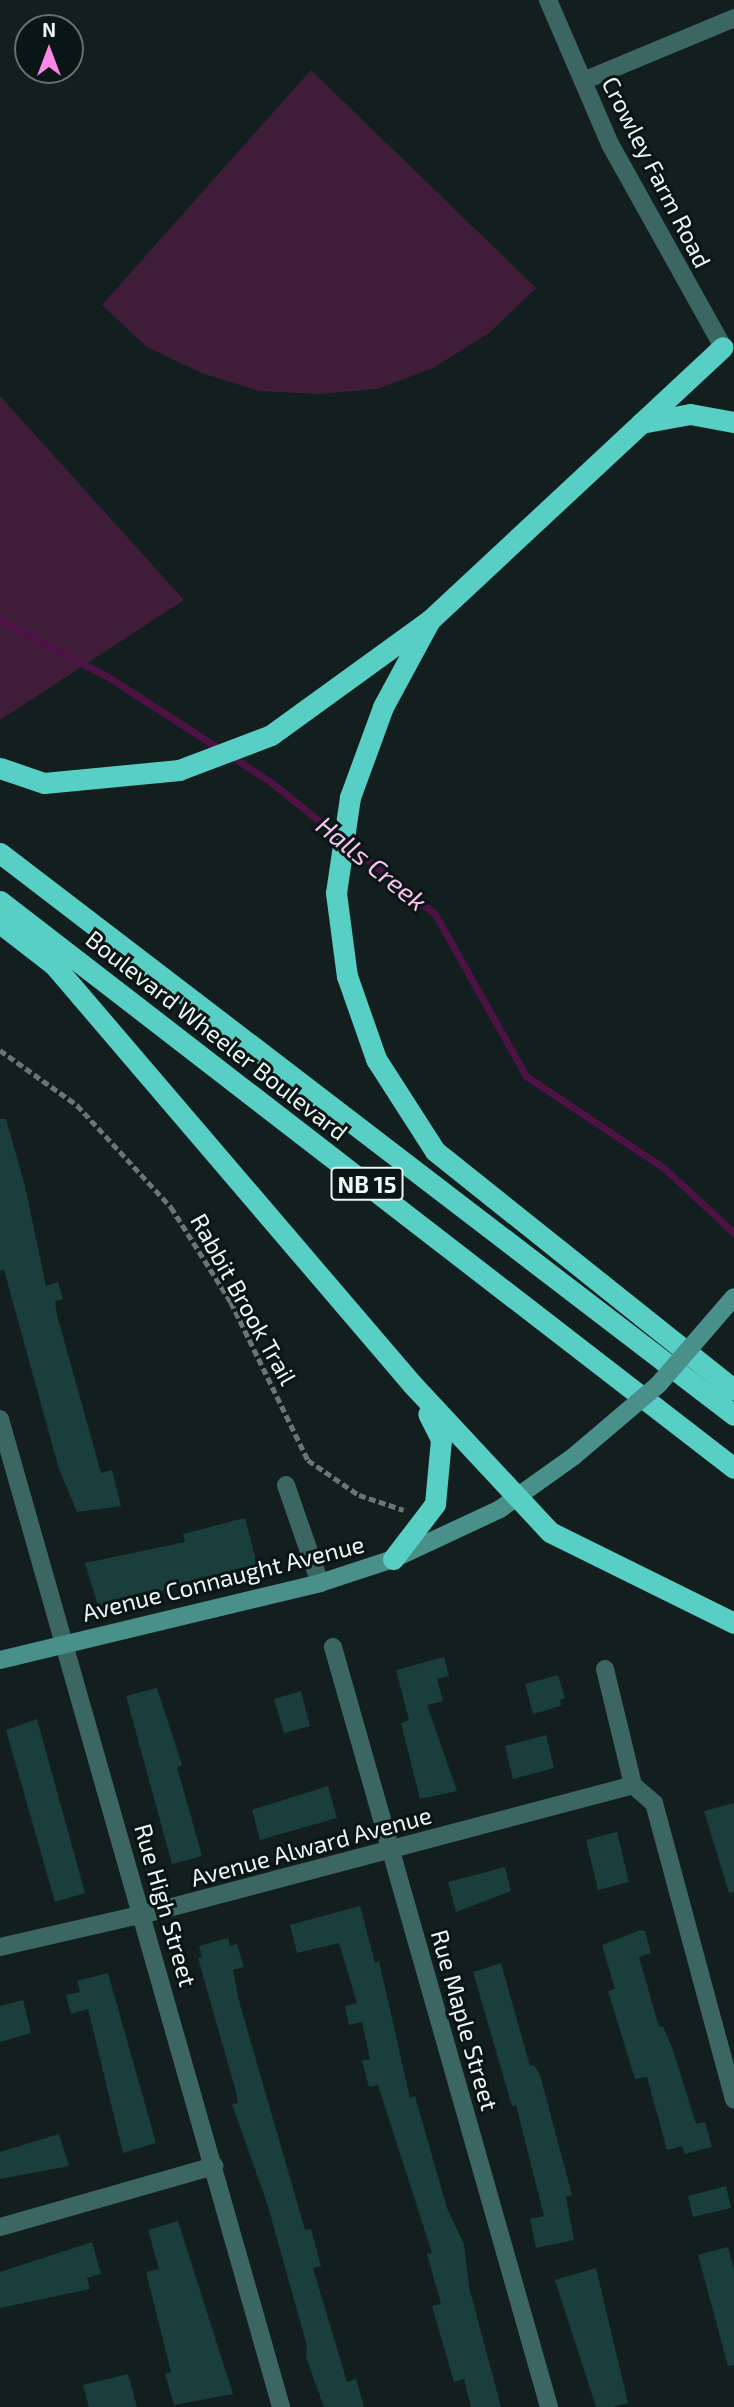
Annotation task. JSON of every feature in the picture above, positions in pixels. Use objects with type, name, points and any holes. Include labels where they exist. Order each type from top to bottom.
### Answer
[{"type":"highway","points":[[0,768],[44,783],[179,770],[271,735],[430,620],[641,424],[729,354]]},
{"type":"highway","points":[[641,424],[690,414],[734,422]]},
{"type":"highway","points":[[430,620],[383,707],[350,797],[336,893],[347,976],[376,1059],[435,1151],[734,1390]]},
{"type":"highway","name":"Boulevard Wheeler Boulevard","points":[[0,853],[734,1415]]},
{"type":"highway","name":"Boulevard Wheeler Boulevard","points":[[0,901],[734,1468]]},
{"type":"highway","points":[[0,923],[54,964],[412,1384],[550,1532],[734,1623]]},
{"type":"highway","points":[[393,1559],[429,1518],[436,1504],[441,1439],[412,1384]]},
{"type":"street","name":"Crowley Farm Road","points":[[548,0],[610,144],[729,354]]},
{"type":"street","points":[[583,81],[734,18]]},
{"type":"street","name":"Avenue Connaught Avenue","points":[[0,1660],[320,1583],[393,1559],[520,1498],[658,1385],[734,1297]]},
{"type":"street","name":"Rue High Street","points":[[0,1419],[63,1644],[144,1914],[281,2407]]},
{"type":"street","points":[[286,1485],[320,1583]]},
{"type":"street","name":"Rue Maple Street","points":[[333,1647],[549,2407]]},
{"type":"street","points":[[605,1669],[634,1785],[654,1803],[732,2088]]},
{"type":"street","name":"Avenue Alward Avenue","points":[[0,1947],[144,1914],[392,1851],[634,1785]]},
{"type":"street","points":[[0,2227],[214,2166]]},
{"type":"path","name":"Rabbit Brook Trail","points":[[0,1051],[77,1105],[171,1207],[231,1302],[308,1460],[359,1494],[429,1518]]},
{"type":"shaded area","points":[[311,70],[536,288],[489,333],[433,368],[377,389],[319,394],[259,391],[204,374],[147,347],[102,305]]},
{"type":"shaded area","points":[[0,396],[184,600],[0,720]]},
{"type":"building","points":[[0,1119],[6,1119],[25,1186],[46,1286],[58,1282],[63,1299],[55,1301],[57,1315],[101,1473],[112,1470],[121,1506],[77,1512],[59,1469],[4,1270],[0,1271]]},
{"type":"building","points":[[245,1518],[257,1565],[99,1609],[85,1563],[185,1542],[183,1534]]},
{"type":"building","points":[[444,1657],[449,1676],[437,1679],[443,1701],[427,1705],[457,1791],[420,1799],[401,1723],[409,1720],[396,1670]]},
{"type":"building","points":[[558,1675],[565,1698],[560,1700],[561,1706],[533,1714],[525,1684]]},
{"type":"building","points":[[157,1688],[182,1765],[177,1767],[202,1856],[172,1864],[126,1696]]},
{"type":"building","points":[[301,1691],[310,1726],[284,1733],[274,1699]]},
{"type":"building","points":[[37,1719],[85,1893],[55,1902],[6,1730]]},
{"type":"building","points":[[546,1735],[554,1768],[513,1779],[505,1746]]},
{"type":"building","points":[[328,1786],[337,1818],[260,1840],[252,1810]]},
{"type":"building","points":[[734,1803],[734,1892],[729,1893],[704,1811]]},
{"type":"building","points":[[617,1832],[629,1882],[598,1890],[586,1840]]},
{"type":"building","points":[[505,1867],[511,1891],[456,1912],[448,1882]]},
{"type":"building","points":[[360,1906],[375,1963],[379,1961],[410,2098],[415,2096],[447,2208],[464,2244],[469,2287],[501,2407],[471,2407],[464,2379],[454,2382],[432,2306],[441,2304],[427,2254],[432,2253],[378,2085],[369,2087],[362,2061],[370,2059],[362,2022],[349,2025],[345,2006],[357,2003],[339,1943],[297,1953],[290,1925]]},
{"type":"building","points":[[640,1930],[645,1931],[651,1953],[639,1957],[659,2027],[663,2026],[673,2050],[696,2124],[705,2122],[712,2147],[685,2154],[682,2146],[667,2150],[647,2077],[635,2079],[608,1991],[615,1989],[602,1945]]},
{"type":"building","points":[[228,1938],[230,1946],[237,1944],[244,1967],[233,1970],[239,2001],[305,2230],[311,2229],[321,2266],[313,2268],[347,2382],[356,2379],[364,2407],[324,2407],[306,2357],[307,2346],[267,2203],[232,2104],[238,2103],[236,2092],[198,1958],[202,1957],[199,1946]]},
{"type":"building","points":[[501,1963],[530,2066],[534,2065],[540,2075],[572,2195],[566,2197],[574,2240],[536,2248],[530,2219],[544,2216],[516,2105],[512,2106],[473,1972]]},
{"type":"building","points":[[108,1973],[156,2143],[123,2153],[88,2009],[71,2014],[66,1995],[80,1992],[77,1981]]},
{"type":"building","points":[[23,2000],[31,2033],[0,2042],[0,2006]]},
{"type":"building","points":[[59,2134],[69,2166],[0,2179],[0,2152]]},
{"type":"building","points":[[726,2186],[731,2208],[693,2217],[688,2196]]},
{"type":"building","points":[[178,2221],[233,2394],[174,2405],[165,2374],[171,2372],[146,2272],[159,2269],[148,2230]]},
{"type":"building","points":[[92,2242],[101,2274],[87,2278],[90,2289],[0,2308],[0,2272]]},
{"type":"building","points":[[728,2247],[734,2269],[734,2365],[728,2366],[698,2255]]},
{"type":"building","points":[[596,2268],[628,2403],[613,2407],[596,2407],[555,2280]]},
{"type":"building","points":[[128,2374],[137,2407],[89,2407],[83,2385]]},
{"type":"waterway","name":"Halls Creek","points":[[0,620],[110,678],[272,783],[435,914],[526,1076],[664,1168],[734,1233]]}]
